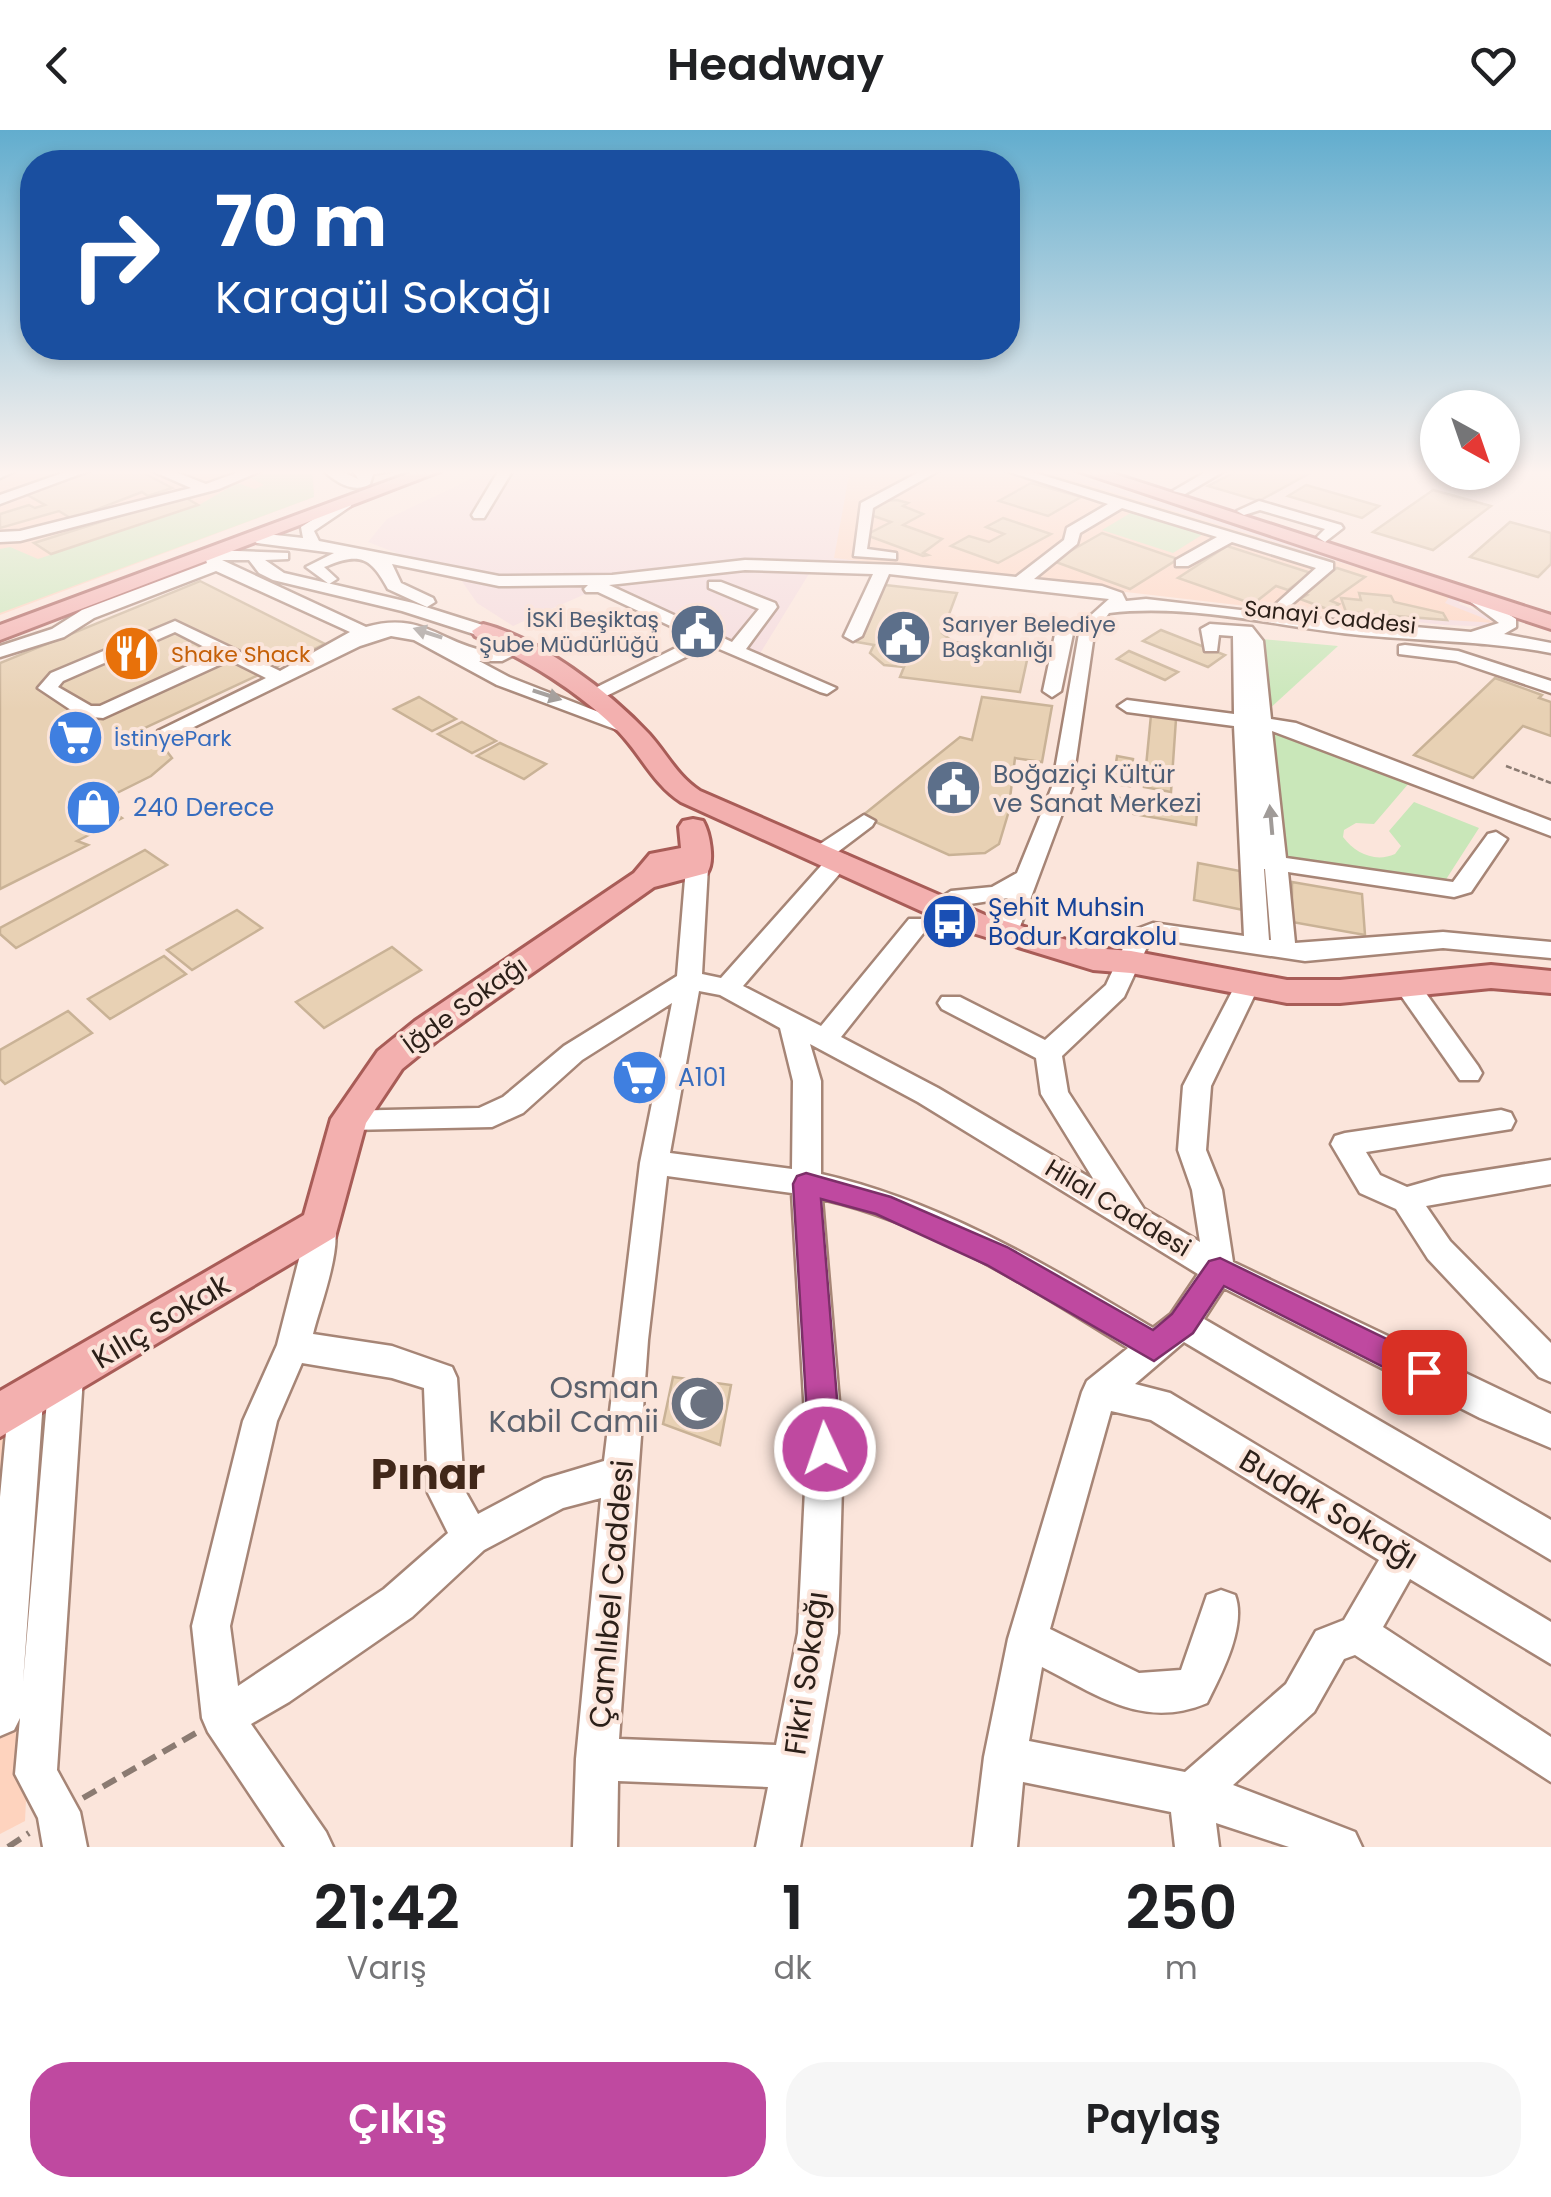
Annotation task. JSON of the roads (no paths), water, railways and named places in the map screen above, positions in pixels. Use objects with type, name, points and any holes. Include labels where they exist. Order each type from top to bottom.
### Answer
[{"type":"main road","points":[[0,621],[227,550]]},
{"type":"main road","points":[[1330,550],[1551,622]]},
{"type":"main road","points":[[1365,550],[1551,610]]},
{"type":"main road","points":[[0,633],[215,551]]},
{"type":"main road","points":[[482,631],[516,647],[594,696],[627,727],[669,780],[692,832]]},
{"type":"main road","points":[[594,696],[614,703],[639,722],[692,832]]},
{"type":"main road","points":[[692,832],[831,856],[909,896],[1018,928]]},
{"type":"main road","name":"İğde Sokağı","points":[[321,1225],[350,1119],[390,1060],[652,870],[692,832]]},
{"type":"main road","points":[[875,876],[951,900],[1094,960],[1130,962],[1247,986],[1313,992],[1503,977],[1551,982]]},
{"type":"main road","name":"Kılıç Sokak","points":[[13,1407],[321,1225]]},
{"type":"street","points":[[258,550],[265,570],[279,577],[402,606]]},
{"type":"street","points":[[0,652],[58,633],[215,551],[277,556],[307,550]]},
{"type":"street","points":[[339,550],[467,578],[532,582],[612,580],[745,565],[883,569],[1019,582],[1057,595]]},
{"type":"street","points":[[859,550],[900,556]]},
{"type":"street","points":[[1019,582],[1060,550]]},
{"type":"street","points":[[1182,562],[1204,550]]},
{"type":"street","points":[[1273,612],[1327,566],[1276,550]]},
{"type":"street","points":[[215,551],[366,633]]},
{"type":"street","points":[[277,556],[290,567],[482,631]]},
{"type":"street","points":[[329,579],[314,567],[318,563],[342,556],[370,557],[388,570],[394,586],[482,631]]},
{"type":"street","points":[[854,636],[883,569]]},
{"type":"street","points":[[715,585],[768,607],[737,648]]},
{"type":"street","points":[[538,594],[556,597],[600,587],[826,688]]},
{"type":"street","name":"Sanayi Caddesi","points":[[976,591],[1020,597],[1057,595],[1246,619],[1551,645]]},
{"type":"street","points":[[1474,597],[1503,614],[1510,623],[1498,631],[1479,632]]},
{"type":"street","points":[[1052,691],[1066,625],[1098,602]]},
{"type":"street","points":[[1018,928],[1030,876],[1062,786],[1086,634],[1098,602]]},
{"type":"street","points":[[1018,928],[1072,785],[1098,602]]},
{"type":"street","name":"Sanayi Caddesi","points":[[1246,619],[1273,612],[1479,632],[1551,645]]},
{"type":"street","points":[[1211,647],[1210,629],[1246,619],[1458,656],[1551,687]]},
{"type":"street","points":[[1246,619],[1254,641],[1253,721],[1264,862],[1284,952]]},
{"type":"street","points":[[230,653],[103,712],[87,712],[47,688],[52,680],[175,626],[286,676]]},
{"type":"street","points":[[286,676],[366,633],[402,626],[436,635],[485,660],[506,656],[516,647]]},
{"type":"street","points":[[165,735],[378,634],[398,631],[430,641],[472,668],[504,682],[627,727]]},
{"type":"street","points":[[58,633],[103,657]]},
{"type":"street","points":[[594,696],[712,637]]},
{"type":"street","points":[[1128,706],[1288,727],[1551,829]]},
{"type":"street","points":[[726,988],[831,856],[864,821]]},
{"type":"street","name":"Çamlıbel Caddesi","points":[[595,1847],[597,1758],[632,1340],[654,1163],[689,980],[692,832]]},
{"type":"street","points":[[1264,862],[1454,890],[1463,888],[1496,839]]},
{"type":"street","points":[[1257,947],[1264,862]]},
{"type":"street","points":[[951,900],[997,894],[1030,876]]},
{"type":"street","points":[[825,1039],[917,925]]},
{"type":"street","points":[[1048,1053],[1109,997],[1130,962],[1134,945],[1142,935],[1153,931],[1284,952],[1471,940],[1551,950]]},
{"type":"street","points":[[350,1119],[482,1119],[512,1105],[572,1052],[689,980]]},
{"type":"street","name":"Hilal Caddesi","points":[[689,980],[726,988],[791,1020],[1220,1270],[1492,1406],[1551,1431]]},
{"type":"street","points":[[1406,984],[1468,1073]]},
{"type":"street","points":[[995,1847],[1005,1756],[1028,1638],[1099,1392],[1168,1336],[1220,1270],[1207,1190],[1192,1150],[1197,1086],[1247,986]]},
{"type":"street","points":[[951,1002],[1048,1053]]},
{"type":"street","name":"Fikri Sokağı","points":[[778,1847],[818,1633],[825,1449],[806,1184],[807,1081],[791,1020]]},
{"type":"street","points":[[1048,1053],[1055,1094],[1135,1218]]},
{"type":"street","points":[[1500,1121],[1345,1144],[1370,1184],[1406,1200],[1439,1250],[1551,1366]]},
{"type":"street","points":[[654,1163],[806,1184],[890,1208],[1168,1336],[1551,1541]]},
{"type":"street","points":[[1406,1200],[1442,1188],[1549,1175]]},
{"type":"street","name":"İğde Sokağı","points":[[311,1847],[222,1718],[211,1626],[260,1420],[293,1346],[317,1260],[321,1225]]},
{"type":"street","points":[[293,1346],[392,1362],[440,1378],[446,1493],[471,1537]]},
{"type":"street","points":[[62,1829],[36,1774],[66,1377]]},
{"type":"street","name":"Budak Sokağı","points":[[1099,1392],[1158,1405],[1551,1644]]},
{"type":"street","points":[[0,1716],[13,1407]]},
{"type":"street","points":[[222,1718],[275,1688],[398,1603],[471,1537],[557,1492],[621,1474]]},
{"type":"street","points":[[1191,1795],[1300,1698],[1330,1646],[1358,1634],[1403,1554]]},
{"type":"street","points":[[1028,1638],[1137,1693],[1192,1689],[1204,1667],[1221,1609]]},
{"type":"street","points":[[1358,1634],[1551,1761]]},
{"type":"street","points":[[1005,1756],[1191,1795],[1286,1820],[1340,1847]]},
{"type":"street","points":[[597,1758],[793,1768]]},
{"type":"street","points":[[1191,1795],[1197,1847]]},
{"type":"place","name":"İSKİ Beşiktaş Şube Müdürlüğü","points":[[698,632]]},
{"type":"place","name":"Sarıyer Belediye Başkanlığı","points":[[903,637]]},
{"type":"place","name":"Shake Shack","points":[[132,654]]},
{"type":"place","name":"İstinyePark","points":[[75,738]]},
{"type":"place","name":"Boğaziçi Kültür ve Sanat Merkezi","points":[[954,788]]},
{"type":"place","name":"240 Derece","points":[[94,807]]},
{"type":"place","name":"Şehit Muhsin Bodur Karakolu","points":[[949,921]]},
{"type":"place","name":"A101","points":[[639,1077]]},
{"type":"place","name":"Osman Kabil Camii","points":[[698,1404]]},
{"type":"district","name":"Pınar","points":[[428,1474]]}]
